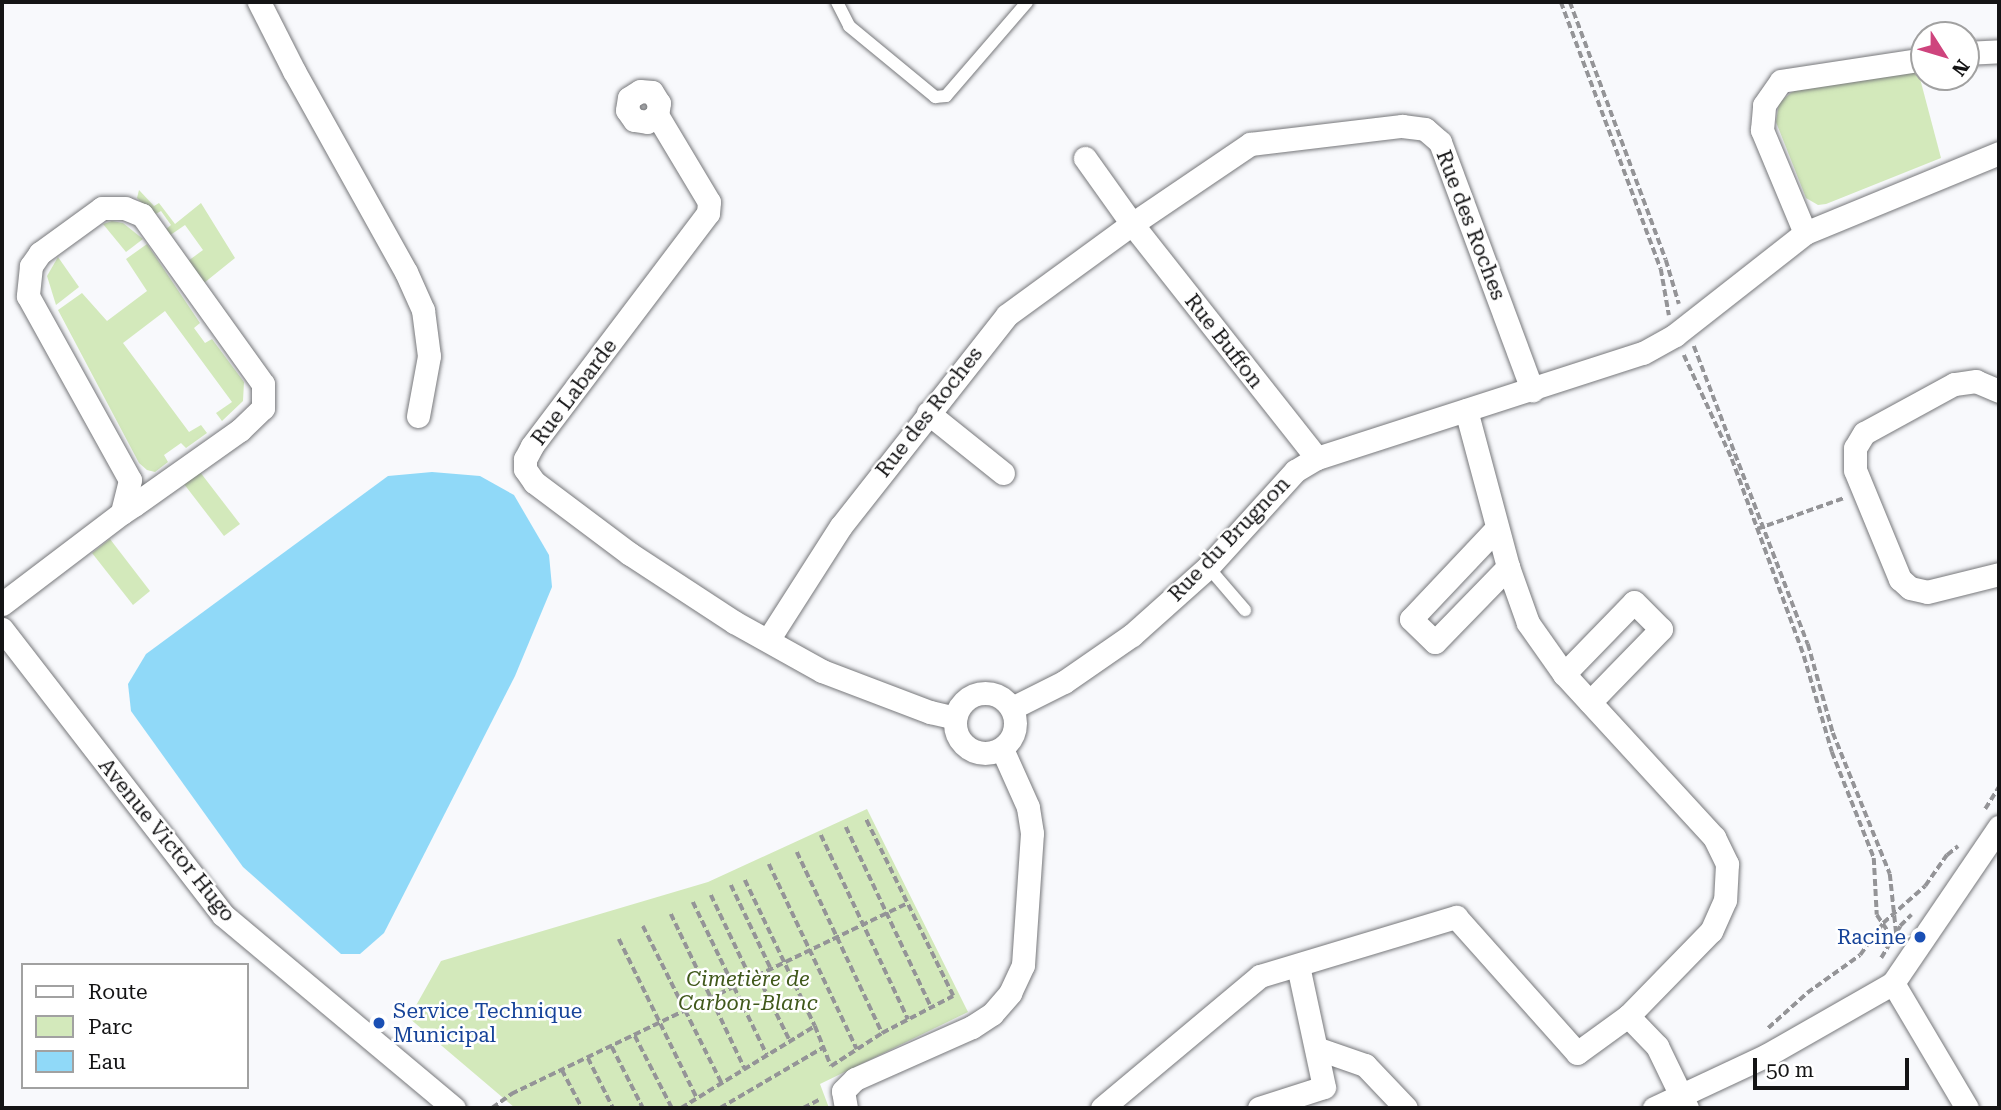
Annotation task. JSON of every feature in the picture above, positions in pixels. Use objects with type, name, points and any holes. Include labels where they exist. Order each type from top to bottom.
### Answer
[{"type":"street","points":[[259,2],[300,83],[406,272],[423,310],[429,356],[418,416]]},
{"type":"street","points":[[1980,52],[1999,51]]},
{"type":"street","points":[[1805,233],[1762,130],[1764,105],[1781,81],[1910,61]]},
{"type":"street","name":"Rue Labarde","points":[[652,119],[699,207],[708,214],[532,446],[525,459],[525,469],[534,482],[630,554],[733,622],[768,640]]},
{"type":"street","name":"Rue des Roches","points":[[768,640],[841,526],[1007,314],[1132,224],[1250,145],[1402,126],[1425,129],[1440,142],[1532,390]]},
{"type":"street","name":"Rue du Brugnon","points":[[1012,708],[1064,682],[1132,635],[1208,567],[1295,471],[1317,458],[1643,353],[1682,328],[1805,233],[1999,153]]},
{"type":"street","points":[[1085,158],[1132,224]]},
{"type":"street","points":[[2,604],[122,513],[240,430],[263,408],[263,384],[142,215],[125,208],[102,208],[40,253],[31,266],[28,296],[130,480],[122,513]]},
{"type":"street","name":"Rue Buffon","points":[[1132,224],[1317,458]]},
{"type":"street","points":[[1999,391],[1976,381],[1954,384],[1864,433],[1855,448],[1855,470],[1862,491],[1900,579],[1910,588],[1927,592],[1999,574]]},
{"type":"street","points":[[1102,1108],[1260,976],[1456,917],[1577,1053],[1628,1016],[1710,931],[1725,900],[1727,864],[1714,837],[1564,674],[1528,623],[1508,567],[1466,410]]},
{"type":"street","points":[[928,414],[1003,473]]},
{"type":"street","points":[[130,480],[157,488]]},
{"type":"street","points":[[1497,527],[1411,619],[1435,642],[1508,567]]},
{"type":"street","points":[[1564,674],[1634,602],[1661,629],[1590,702]]},
{"type":"street","name":"Avenue Victor Hugo","points":[[2,629],[223,915],[454,1108]]},
{"type":"street","points":[[768,640],[822,671],[930,712],[955,718]]},
{"type":"street","points":[[980,692],[999,695],[1012,708],[1016,726],[1009,742],[1002,748],[983,753],[973,751],[959,738],[955,718],[963,701],[980,692]]},
{"type":"street","points":[[846,1108],[843,1091],[855,1079],[972,1027],[992,1014],[1010,993],[1023,965],[1032,834],[1028,807],[1002,748]]},
{"type":"street","points":[[1654,1108],[1684,1102],[1893,982],[1999,827]]},
{"type":"street","points":[[1259,1108],[1324,1087],[1298,966]]},
{"type":"street","points":[[1893,982],[1967,1108]]},
{"type":"street","points":[[1628,1016],[1657,1046],[1684,1102]]},
{"type":"street","points":[[1316,1048],[1365,1065],[1406,1108]]},
{"type":"lane","points":[[838,2],[849,26],[935,97],[946,96],[1027,2]]},
{"type":"lane","points":[[1208,567],[1245,610]]},
{"type":"path","points":[[1561,2],[1608,121],[1661,269],[1665,306],[1682,328],[1764,527],[1808,644],[1833,733],[1890,874],[1892,913],[1899,949]]},
{"type":"path","points":[[1570,2],[1666,260],[1682,328],[1804,656],[1832,752],[1874,858],[1877,915],[1893,939],[1876,967]]},
{"type":"path","points":[[1757,529],[1862,491]]},
{"type":"path","points":[[745,880],[815,1026],[831,1066],[882,1033],[953,996],[865,818]]},
{"type":"path","points":[[846,827],[931,1007]]},
{"type":"path","points":[[821,835],[908,1019]]},
{"type":"path","points":[[1766,1030],[1807,993],[1860,955],[1892,913],[1925,886],[1947,855],[1963,842]]},
{"type":"path","points":[[797,852],[882,1033]]},
{"type":"path","points":[[769,864],[857,1049]]},
{"type":"path","points":[[731,885],[771,969]]},
{"type":"path","points":[[711,895],[751,979]]},
{"type":"path","points":[[694,902],[767,1055]]},
{"type":"path","points":[[492,1108],[511,1094],[906,904]]},
{"type":"path","points":[[671,914],[745,1069]]},
{"type":"path","points":[[643,926],[722,1084]]},
{"type":"path","points":[[619,939],[697,1098]]},
{"type":"path","points":[[758,976],[790,1041]]},
{"type":"path","points":[[681,1108],[815,1026]]},
{"type":"path","points":[[635,1036],[672,1108]]},
{"type":"path","points":[[612,1046],[643,1108]]},
{"type":"path","points":[[720,1108],[824,1047]]},
{"type":"path","points":[[588,1058],[613,1108]]},
{"type":"path","points":[[562,1070],[582,1108]]},
{"type":"path","points":[[803,1108],[819,1100]]},
{"type":"green space","points":[[1910,72],[1910,91],[1923,91],[1941,158],[1818,205],[1806,198],[1776,122],[1779,103],[1792,92],[1803,88]]},
{"type":"green space","points":[[139,190],[154,206],[159,203],[175,224],[201,203],[235,258],[204,283],[188,261],[203,250],[185,225],[169,236],[165,230],[171,225],[161,211],[154,215],[137,198]]},
{"type":"green space","points":[[112,221],[123,223],[143,239],[126,252],[103,224]]},
{"type":"green space","points":[[147,244],[200,323],[194,328],[205,343],[212,339],[244,382],[243,401],[222,421],[216,413],[232,402],[165,311],[123,343],[189,432],[201,425],[207,433],[186,448],[181,443],[164,455],[168,462],[155,472],[147,470],[139,463],[58,310],[82,293],[107,321],[147,291],[126,259]]},
{"type":"green space","points":[[58,257],[79,287],[56,305],[47,276]]},
{"type":"green space","points":[[200,472],[240,524],[224,536],[184,484]]},
{"type":"green space","points":[[110,539],[150,591],[133,605],[92,553]]},
{"type":"green space","name":"Cimetière de Carbon-Blanc","points":[[867,809],[968,1012],[820,1084],[829,1108],[515,1108],[409,1018],[441,961],[708,882]]},
{"type":"water","points":[[432,472],[480,476],[514,495],[549,555],[552,587],[515,676],[384,933],[360,954],[341,954],[243,867],[131,711],[128,684],[146,654],[388,476]]},
{"type":"place","name":"Racine","points":[[1920,937]]},
{"type":"place","name":"Service Technique Municipal","points":[[379,1023]]}]
